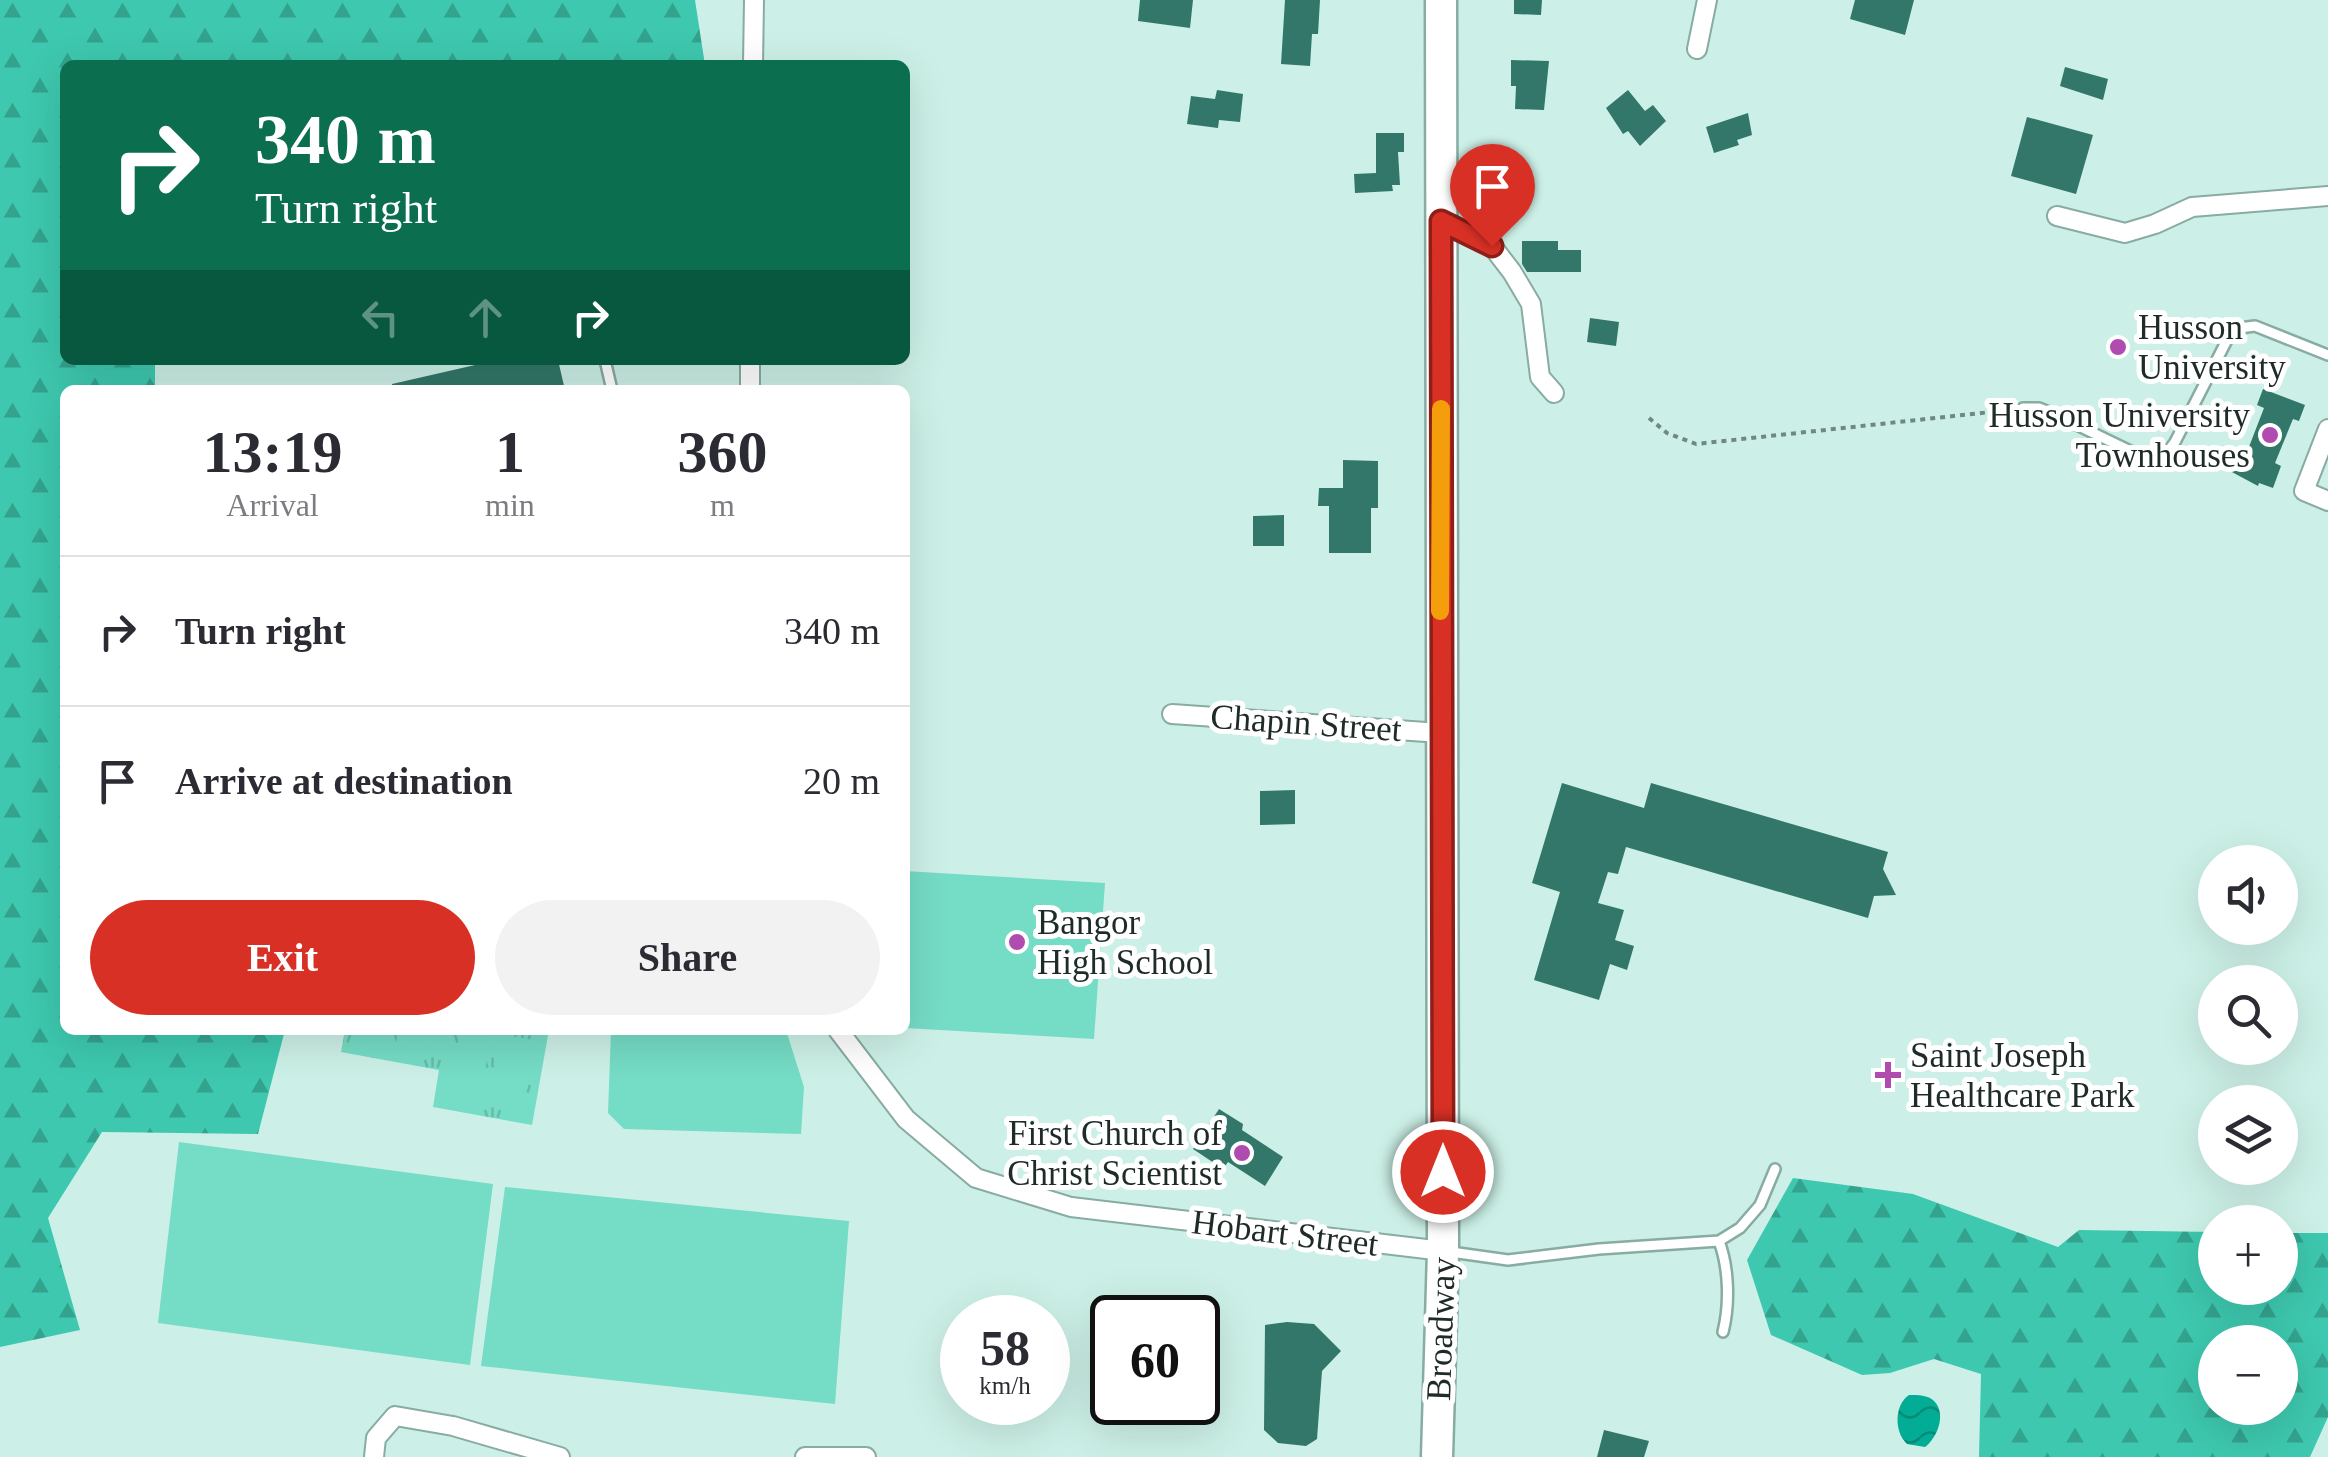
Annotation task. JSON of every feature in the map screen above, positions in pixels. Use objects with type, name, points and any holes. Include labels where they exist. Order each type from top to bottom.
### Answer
[{"type":"main road","name":"Broadway","points":[[1437,1457],[1443,1251],[1441,0]]},
{"type":"street","points":[[753,60],[754,0]]},
{"type":"street","points":[[1697,49],[1707,0]]},
{"type":"street","points":[[2057,216],[2125,232],[2192,207],[2328,196]]},
{"type":"street","points":[[1441,221],[1492,246],[1512,272],[1531,304],[1540,376],[1554,393]]},
{"type":"street","points":[[2328,429],[2304,491],[2328,500]]},
{"type":"street","name":"Chapin Street","points":[[1172,714],[1440,733]]},
{"type":"street","name":"Hobart Street","points":[[842,1035],[906,1119],[976,1178],[1072,1207],[1443,1251]]},
{"type":"street","points":[[374,1457],[376,1438],[395,1416],[453,1426],[560,1457]]},
{"type":"street","points":[[806,1457],[866,1457]]},
{"type":"lane","points":[[2023,408],[2039,408],[2054,414],[2148,460],[2167,453],[2175,442],[2227,340],[2239,328],[2255,326],[2328,356]]},
{"type":"lane","points":[[1443,1251],[1508,1260],[1719,1240],[1740,1228],[1760,1205],[1776,1169]]},
{"type":"lane","points":[[1719,1240],[1724,1254],[1728,1312],[1724,1332]]},
{"type":"path","points":[[1649,418],[1666,433],[1696,444],[1724,444],[1786,433],[2023,408]]},
{"type":"green space","points":[[0,0],[695,0],[704,60],[60,60],[60,365],[155,365],[155,385],[60,385],[60,1035],[284,1035],[258,1134],[102,1132],[48,1218],[80,1330],[0,1347]]},
{"type":"green space","points":[[910,871],[1105,883],[1094,1039],[910,1028]]},
{"type":"green space","points":[[344,1035],[548,1035],[532,1125],[433,1107],[439,1070],[341,1052]]},
{"type":"green space","points":[[397,1035],[429,1035],[426,1050],[396,1044]]},
{"type":"green space","points":[[460,1035],[491,1035],[480,1098],[450,1093]]},
{"type":"green space","points":[[502,1035],[533,1040],[521,1106],[490,1100]]},
{"type":"green space","points":[[611,1035],[788,1035],[804,1087],[801,1134],[624,1129],[608,1113]]},
{"type":"green space","points":[[179,1142],[493,1184],[470,1365],[158,1323]]},
{"type":"green space","points":[[1793,1178],[1913,1194],[2058,1247],[2079,1230],[2198,1232],[2198,1305],[2298,1305],[2298,1233],[2328,1233],[2328,1417],[2310,1457],[1979,1457],[1981,1374],[1934,1359],[1890,1373],[1862,1375],[1771,1335],[1747,1260]]},
{"type":"green space","points":[[505,1187],[849,1221],[835,1404],[481,1366]]},
{"type":"water","points":[[1909,1395],[1932,1399],[1940,1412],[1937,1432],[1925,1447],[1907,1444],[1900,1433],[1898,1412]]},
{"type":"building","points":[[1140,0],[1193,0],[1190,28],[1138,21]]},
{"type":"building","points":[[1285,0],[1320,0],[1318,34],[1312,34],[1310,66],[1281,64]]},
{"type":"building","points":[[1514,0],[1542,0],[1541,15],[1514,14]]},
{"type":"building","points":[[1855,0],[1914,0],[1905,35],[1850,19]]},
{"type":"building","points":[[1511,60],[1549,61],[1544,110],[1515,109]]},
{"type":"building","points":[[2065,67],[2108,79],[2103,100],[2060,86]]},
{"type":"building","points":[[1217,90],[1243,94],[1240,122],[1219,120],[1218,128],[1187,124],[1191,96],[1215,99]]},
{"type":"building","points":[[1628,90],[1645,111],[1653,105],[1666,121],[1640,146],[1628,131],[1623,134],[1606,108]]},
{"type":"building","points":[[1748,113],[1752,135],[1737,140],[1739,145],[1714,153],[1706,127]]},
{"type":"building","points":[[2027,117],[2093,135],[2076,194],[2011,176]]},
{"type":"building","points":[[1376,133],[1404,133],[1404,152],[1398,152],[1400,185],[1392,185],[1393,191],[1355,193],[1354,174],[1376,173]]},
{"type":"building","points":[[1522,241],[1558,241],[1558,250],[1581,250],[1581,272],[1527,272],[1522,264]]},
{"type":"building","points":[[1590,318],[1619,322],[1616,346],[1587,342]]},
{"type":"building","points":[[475,365],[559,365],[564,385],[392,385]]},
{"type":"building","name":"Husson University Townhouses","points":[[2263,389],[2305,405],[2299,421],[2293,419],[2275,463],[2281,466],[2273,488],[2259,483],[2258,486],[2230,471],[2239,449],[2247,452],[2264,408],[2257,405]]},
{"type":"building","points":[[1343,460],[1378,461],[1378,508],[1371,508],[1371,553],[1329,553],[1329,506],[1318,506],[1319,488],[1343,488]]},
{"type":"building","points":[[1284,515],[1284,546],[1253,546],[1253,516]]},
{"type":"building","points":[[1562,783],[1644,808],[1651,783],[1888,852],[1883,869],[1896,895],[1874,896],[1868,918],[1626,847],[1618,874],[1608,872],[1598,903],[1624,910],[1615,940],[1634,946],[1627,970],[1610,964],[1599,1000],[1534,980],[1560,892],[1532,883]]},
{"type":"building","points":[[1295,790],[1295,824],[1260,825],[1260,791]]},
{"type":"building","points":[[1219,1109],[1283,1157],[1265,1186],[1228,1162],[1223,1169],[1193,1149]]},
{"type":"building","points":[[1314,1324],[1341,1351],[1322,1371],[1317,1439],[1306,1446],[1278,1443],[1264,1430],[1265,1325]]},
{"type":"building","points":[[1604,1430],[1649,1441],[1644,1457],[1597,1457]]},
{"type":"slow traffic","points":[[1440,611],[1441,409]]},
{"type":"place","name":"Husson University","points":[[2118,347]]},
{"type":"place","name":"Husson University Townhouses","points":[[2270,435]]},
{"type":"place","name":"Bangor High School","points":[[1017,942]]},
{"type":"place","name":"Saint Joseph Healthcare Park","points":[[1888,1075]]},
{"type":"place","name":"First Church of Christ Scientist","points":[[1242,1153]]},
{"type":"route","points":[[1443,1172],[1441,221],[1492,246]]}]
